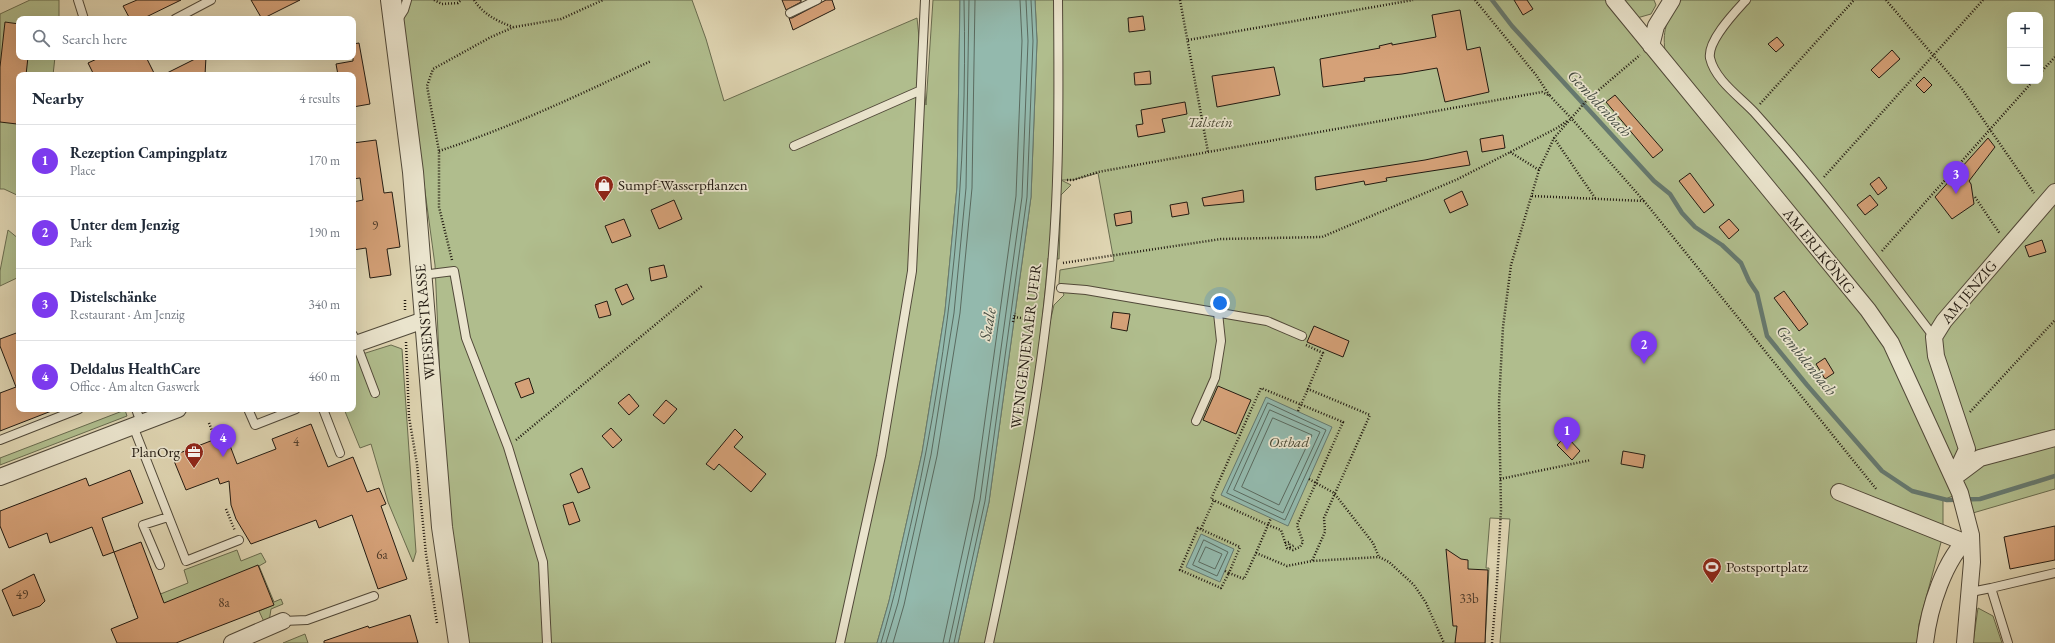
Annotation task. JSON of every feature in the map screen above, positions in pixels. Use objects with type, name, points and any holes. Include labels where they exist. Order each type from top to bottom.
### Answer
[{"type":"street","name":"WIESENSTRASSE","points":[[391,0],[413,172],[442,527],[459,643]]},
{"type":"street","name":"AM ERLKÖNIG","points":[[1614,0],[1872,316],[1891,343],[1954,477],[1966,515],[1967,538]]},
{"type":"street","points":[[1651,46],[1656,26],[1672,0]]},
{"type":"street","name":"AM JENZIG","points":[[1954,477],[1967,449],[1936,356],[1934,337],[1944,321],[2055,192]]},
{"type":"street","points":[[356,340],[424,320]]},
{"type":"street","points":[[0,477],[137,419],[166,412]]},
{"type":"street","points":[[1954,477],[1980,458],[2055,438]]},
{"type":"street","points":[[1839,492],[1893,514],[1967,538]]},
{"type":"street","points":[[1965,643],[1971,592],[1967,538]]},
{"type":"street","points":[[1925,643],[1927,626],[1946,570],[1967,538]]},
{"type":"street","points":[[232,643],[283,622]]},
{"type":"lane","points":[[78,0],[83,16]]},
{"type":"lane","points":[[180,16],[211,0]]},
{"type":"lane","points":[[394,25],[404,10],[407,0]]},
{"type":"lane","points":[[790,13],[817,0]]},
{"type":"lane","points":[[840,643],[881,456],[912,271],[924,0]]},
{"type":"lane","name":"WENIGENJENAER UFER","points":[[989,643],[1012,539],[1046,322],[1058,160],[1058,0]]},
{"type":"lane","points":[[1746,0],[1727,21],[1713,42],[1710,58],[1717,74],[1753,111],[1816,185],[1875,259],[1934,337]]},
{"type":"lane","points":[[794,146],[920,91]]},
{"type":"lane","points":[[421,275],[454,271],[466,338],[508,447],[543,562],[547,643]]},
{"type":"lane","points":[[1061,288],[1086,290],[1266,321],[1302,336]]},
{"type":"lane","points":[[1196,421],[1215,378],[1221,341],[1218,313]]},
{"type":"lane","points":[[356,346],[375,393]]},
{"type":"lane","points":[[0,440],[71,412]]},
{"type":"lane","points":[[249,412],[255,425],[280,412]]},
{"type":"lane","points":[[324,412],[340,453]]},
{"type":"lane","points":[[137,419],[168,517],[186,561],[238,540]]},
{"type":"lane","points":[[160,565],[143,526],[168,517]]},
{"type":"lane","points":[[1971,592],[2055,573]]},
{"type":"lane","points":[[1991,588],[2008,643]]},
{"type":"lane","points":[[283,622],[307,620],[374,596]]},
{"type":"path","points":[[434,0],[442,4],[458,3],[461,0]]},
{"type":"path","points":[[474,0],[491,18],[514,28]]},
{"type":"path","points":[[454,271],[439,207],[439,151],[427,86],[433,69],[491,37],[514,28],[561,19],[603,0]]},
{"type":"path","points":[[1180,0],[1208,152]]},
{"type":"path","points":[[1188,40],[1413,0]]},
{"type":"path","points":[[1475,0],[1536,75],[1550,96],[1644,201],[1873,484],[1893,514]]},
{"type":"path","points":[[1753,111],[1854,0]]},
{"type":"path","points":[[1886,0],[1934,55],[1990,129],[2043,206]]},
{"type":"path","points":[[1816,185],[1983,0]]},
{"type":"path","points":[[1492,643],[1498,575],[1500,479],[1499,402],[1502,326],[1511,265],[1539,170],[1554,138],[1588,100],[1651,46]]},
{"type":"path","points":[[2043,71],[2055,57]]},
{"type":"path","points":[[439,151],[477,138],[550,108],[651,61]]},
{"type":"path","points":[[1875,259],[2030,84]]},
{"type":"path","points":[[1060,180],[1074,180],[1098,172],[1542,92],[1550,96]]},
{"type":"path","points":[[1051,265],[1221,239],[1322,237],[1458,179],[1557,128],[1571,118]]},
{"type":"path","points":[[1554,138],[1595,199]]},
{"type":"path","points":[[1510,152],[1539,170]]},
{"type":"path","points":[[1532,196],[1644,201]]},
{"type":"path","points":[[1975,197],[2008,246]]},
{"type":"path","points":[[508,447],[702,286]]},
{"type":"path","points":[[1013,322],[1015,313]]},
{"type":"path","points":[[1014,317],[1046,322]]},
{"type":"path","points":[[1959,424],[2055,320]]},
{"type":"path","points":[[1298,411],[1323,353],[1299,342],[1302,336]]},
{"type":"path","points":[[1261,388],[1343,422],[1316,484],[1297,525],[1302,542],[1300,547],[1293,550],[1287,548],[1281,530],[1211,499],[1261,388]]},
{"type":"path","points":[[1308,388],[1370,415],[1324,518],[1325,532],[1312,561]]},
{"type":"path","points":[[209,423],[215,439]]},
{"type":"path","points":[[1500,479],[1591,460]]},
{"type":"path","points":[[1309,479],[1334,493],[1373,543],[1379,557]]},
{"type":"path","points":[[1200,529],[1240,547],[1221,588],[1180,570],[1198,528],[1200,529],[1214,500]]},
{"type":"path","points":[[226,509],[238,540]]},
{"type":"path","points":[[1225,571],[1244,579],[1271,518]]},
{"type":"path","points":[[1285,543],[1289,542],[1290,547],[1294,545]]},
{"type":"path","points":[[1256,553],[1287,566],[1312,561],[1379,557],[1389,562],[1414,585],[1426,603],[1444,643]]},
{"type":"green space","points":[[30,0],[59,0],[59,16],[16,16],[16,60],[55,60],[53,72],[16,72],[16,195],[4,189],[0,189],[0,14]]},
{"type":"green space","points":[[399,0],[692,0],[706,39],[724,101],[917,18],[926,105],[933,0],[960,0],[957,187],[945,311],[922,453],[889,601],[877,643],[468,643],[452,539],[443,448],[435,265]]},
{"type":"green space","points":[[1035,0],[1654,0],[1656,5],[1651,14],[1637,18],[1665,51],[1665,29],[1669,18],[1681,0],[2055,0],[2055,489],[1966,515],[1960,493],[1943,500],[1943,535],[1919,624],[1917,643],[1500,643],[1510,519],[1490,518],[1486,568],[1489,568],[1485,643],[992,643],[1015,539],[1050,322],[1054,305],[1064,295],[1059,283],[1060,270],[1114,261],[1098,173],[1073,180],[1061,180],[1071,185],[1061,195],[1059,259],[1048,258],[1044,306],[1031,403],[1015,499],[985,643],[958,643],[989,502],[1031,197],[1037,41]]},
{"type":"green space","points":[[8,230],[16,237],[16,278],[0,286],[0,271]]},
{"type":"green space","points":[[391,345],[402,349],[416,552],[413,562],[388,502],[371,444],[360,448],[345,412],[356,412],[356,356]]},
{"type":"green space","points":[[120,412],[126,412],[127,416],[0,465],[0,458]]},
{"type":"green space","points":[[237,550],[241,561],[261,553],[266,562],[259,566],[274,602],[281,599],[283,604],[271,609],[269,622],[265,624],[259,611],[273,605],[137,614],[133,605],[188,583],[184,570]]},
{"type":"green space","points":[[1978,608],[1993,616],[2002,643],[1973,643]]},
{"type":"green space","points":[[305,634],[308,643],[283,643]]},
{"type":"water","name":"Saale","points":[[960,0],[1035,0],[1037,41],[1031,197],[989,502],[958,643],[877,643],[889,601],[922,453],[945,311],[957,187]]},
{"type":"water","points":[[1266,397],[1332,427],[1288,526],[1221,495]]},
{"type":"water","points":[[1201,534],[1234,549],[1220,582],[1186,567]]},
{"type":"building","points":[[137,0],[181,0],[148,16],[128,16],[123,6]]},
{"type":"building","points":[[251,0],[300,0],[268,16],[260,16]]},
{"type":"building","points":[[782,0],[801,0],[801,2],[786,10]]},
{"type":"building","points":[[826,0],[832,0],[835,9],[793,30],[789,18],[792,18]]},
{"type":"building","points":[[1514,0],[1527,0],[1533,9],[1523,15]]},
{"type":"building","points":[[1460,10],[1467,50],[1480,47],[1489,92],[1445,102],[1437,68],[1364,78],[1365,81],[1323,87],[1320,59],[1380,48],[1379,46],[1392,43],[1392,45],[1436,37],[1432,15]]},
{"type":"building","points":[[1143,16],[1145,30],[1129,32],[1128,18]]},
{"type":"building","points":[[5,22],[16,24],[16,60],[28,60],[26,72],[16,72],[16,124],[0,122],[0,67]]},
{"type":"building","points":[[1777,37],[1784,45],[1776,52],[1768,44]]},
{"type":"building","points":[[359,43],[370,104],[356,106],[356,72],[337,72],[336,64],[356,60],[356,44]]},
{"type":"building","points":[[1892,50],[1900,59],[1879,78],[1871,70]]},
{"type":"building","points":[[94,60],[148,60],[154,72],[92,72],[88,63]]},
{"type":"building","points":[[193,60],[206,60],[205,72],[169,72]]},
{"type":"building","points":[[1274,67],[1280,95],[1217,107],[1212,76]]},
{"type":"building","points":[[1150,71],[1151,84],[1135,85],[1134,73]]},
{"type":"building","points":[[1924,77],[1932,85],[1924,93],[1916,85]]},
{"type":"building","points":[[1615,95],[1663,150],[1653,158],[1606,102]]},
{"type":"building","points":[[1185,102],[1187,114],[1162,119],[1165,132],[1138,137],[1136,125],[1143,124],[1141,110]]},
{"type":"building","points":[[1503,135],[1505,148],[1482,152],[1480,139]]},
{"type":"building","points":[[1988,138],[1995,147],[1969,181],[1971,184],[1974,204],[1952,219],[1935,197]]},
{"type":"building","points":[[376,140],[384,193],[392,192],[400,247],[387,249],[391,275],[370,278],[366,248],[356,250],[356,201],[363,200],[360,178],[356,179],[356,143]]},
{"type":"building","points":[[1467,151],[1470,165],[1386,178],[1387,181],[1365,185],[1364,181],[1316,190],[1315,177],[1425,160]]},
{"type":"building","points":[[1690,173],[1714,205],[1704,213],[1679,181]]},
{"type":"building","points":[[1879,177],[1887,188],[1878,195],[1870,184]]},
{"type":"building","points":[[1243,190],[1244,202],[1204,206],[1202,198]]},
{"type":"building","points":[[1462,191],[1468,205],[1450,213],[1444,200]]},
{"type":"building","points":[[1870,195],[1878,205],[1865,215],[1857,205]]},
{"type":"building","points":[[674,200],[682,219],[659,229],[651,210]]},
{"type":"building","points":[[1187,202],[1189,214],[1172,217],[1170,205]]},
{"type":"building","points":[[1131,211],[1132,223],[1116,226],[1114,214]]},
{"type":"building","points":[[624,219],[631,236],[612,243],[605,226]]},
{"type":"building","points":[[1729,219],[1739,230],[1729,239],[1719,227]]},
{"type":"building","points":[[2042,240],[2046,252],[2029,257],[2025,246]]},
{"type":"building","points":[[664,265],[667,277],[651,281],[649,268]]},
{"type":"building","points":[[627,284],[634,299],[622,305],[615,289]]},
{"type":"building","points":[[1784,291],[1808,324],[1799,331],[1774,298]]},
{"type":"building","points":[[607,301],[611,315],[599,318],[595,305]]},
{"type":"building","points":[[1113,312],[1130,314],[1127,331],[1111,328]]},
{"type":"building","points":[[1314,326],[1349,341],[1343,357],[1307,342]]},
{"type":"building","points":[[16,333],[16,387],[0,346],[0,339]]},
{"type":"building","points":[[1825,358],[1834,373],[1825,379],[1816,364]]},
{"type":"building","points":[[529,378],[534,393],[521,398],[515,383]]},
{"type":"building","points":[[1218,386],[1251,400],[1236,434],[1203,420]]},
{"type":"building","points":[[16,387],[16,412],[49,412],[0,431],[0,393]]},
{"type":"building","points":[[629,394],[639,406],[629,415],[618,403]]},
{"type":"building","points":[[666,400],[677,409],[664,424],[653,415]]},
{"type":"building","points":[[311,424],[328,467],[353,457],[367,492],[379,488],[386,504],[381,506],[407,579],[378,589],[352,515],[319,528],[316,520],[251,544],[236,519],[231,505],[229,481],[220,484],[218,478],[186,490],[172,456],[226,435],[237,464],[276,449],[272,439]]},
{"type":"building","points":[[611,428],[622,440],[613,448],[602,436]]},
{"type":"building","points":[[735,429],[743,437],[734,447],[766,474],[751,492],[719,464],[714,470],[706,464]]},
{"type":"building","points":[[1568,438],[1580,451],[1572,460],[1557,445],[1562,440]]},
{"type":"building","points":[[1623,451],[1645,455],[1643,468],[1621,464]]},
{"type":"building","points":[[582,468],[590,488],[578,493],[570,474]]},
{"type":"building","points":[[130,470],[143,503],[102,518],[114,552],[103,556],[92,527],[50,543],[47,533],[9,548],[0,526],[0,511],[86,478],[89,486]]},
{"type":"building","points":[[573,502],[580,521],[569,525],[563,505]]},
{"type":"building","points":[[2055,526],[2055,560],[2010,569],[2004,537]]},
{"type":"building","points":[[141,542],[164,603],[258,565],[274,605],[176,643],[117,643],[111,629],[138,618],[114,552]]},
{"type":"building","points":[[1446,549],[1461,559],[1468,560],[1468,569],[1488,570],[1485,643],[1455,643],[1457,626],[1453,626]]},
{"type":"building","points":[[34,574],[45,601],[40,606],[13,616],[2,590]]},
{"type":"building","points":[[410,615],[418,643],[324,643],[324,641],[368,626],[369,628]]},
{"type":"waterway","name":"Gembdenbach","points":[[1492,0],[1512,26],[1654,181],[1670,194],[1682,213],[1695,227],[1722,245],[1741,263],[1749,281],[1757,293],[1767,336],[1807,385],[1882,471],[1912,491],[1947,500],[1980,499],[2055,476]]},
{"type":"place","name":"Distelschänke","points":[[1956,194]]},
{"type":"place","name":"Sumpf-Wasserpflanzen","points":[[604,202]]},
{"type":"place","name":"Unter dem Jenzig","points":[[1644,364]]},
{"type":"place","name":"Rezeption Campingplatz","points":[[1567,450]]},
{"type":"place","name":"Deldalus HealthCare","points":[[223,457]]},
{"type":"place","name":"PlanOrg","points":[[194,469]]},
{"type":"place","name":"Postsportplatz","points":[[1712,584]]},
{"type":"park label","name":"Talstein","points":[[1210,122]]},
{"type":"park label","name":"Ostbad","points":[[1289,442]]}]
